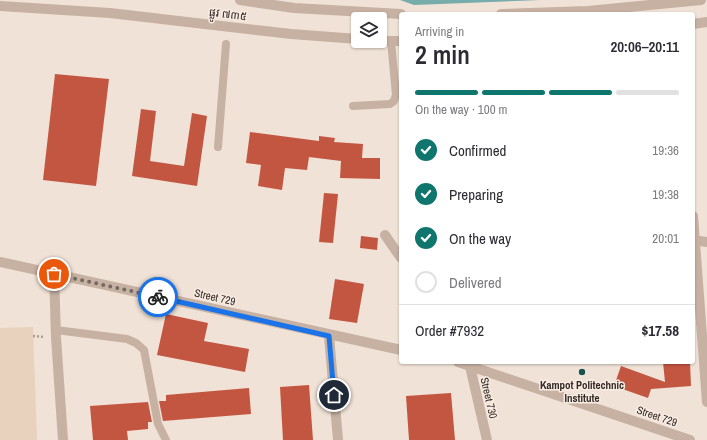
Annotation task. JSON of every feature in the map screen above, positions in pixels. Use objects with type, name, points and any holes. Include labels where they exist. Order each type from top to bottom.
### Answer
[{"type":"street","points":[[240,0],[301,8],[399,14]]},
{"type":"street","points":[[559,12],[588,11],[701,0]]},
{"type":"street","name":"ផ្លូវ ៧៣៥","points":[[0,6],[110,13],[226,29],[351,39]]},
{"type":"street","points":[[695,24],[707,22]]},
{"type":"street","points":[[385,234],[399,255]]},
{"type":"street","points":[[695,240],[707,242]]},
{"type":"street","points":[[695,252],[707,402]]},
{"type":"street","name":"Street 729","points":[[0,262],[329,336],[399,350]]},
{"type":"street","points":[[54,274],[63,440]]},
{"type":"street","points":[[329,336],[338,440]]},
{"type":"street","name":"Street 730","points":[[469,364],[487,440]]},
{"type":"street","name":"Street 729","points":[[472,364],[690,440]]},
{"type":"lane","points":[[353,106],[390,104],[394,101],[396,95],[396,41]]},
{"type":"lane","points":[[218,147],[226,44]]},
{"type":"lane","points":[[56,330],[127,339],[136,343],[144,350],[158,424],[166,440]]},
{"type":"shaded area","points":[[33,327],[37,440],[0,440],[0,328]]},
{"type":"water","points":[[400,0],[541,0],[414,5]]},
{"type":"building","points":[[55,74],[109,79],[96,186],[43,180]]},
{"type":"building","points":[[141,109],[156,111],[150,161],[184,166],[192,113],[207,116],[197,186],[132,176]]},
{"type":"building","points":[[250,132],[319,141],[319,136],[335,138],[334,142],[363,144],[362,158],[380,158],[380,179],[340,178],[341,161],[309,157],[307,170],[285,168],[282,190],[258,186],[261,165],[246,163]]},
{"type":"building","points":[[324,193],[338,194],[333,243],[319,242]]},
{"type":"building","points":[[361,236],[378,238],[377,250],[360,248]]},
{"type":"building","points":[[335,279],[364,284],[357,323],[329,319]]},
{"type":"building","points":[[166,314],[208,323],[204,341],[249,349],[245,372],[157,355]]},
{"type":"building","points":[[663,364],[690,364],[691,386],[651,389],[648,398],[614,386],[621,366],[665,382]]},
{"type":"building","points":[[309,385],[313,440],[283,440],[280,387]]},
{"type":"building","points":[[249,388],[251,414],[163,421],[159,401],[166,401],[166,395]]},
{"type":"building","points":[[451,393],[455,440],[409,440],[406,396]]},
{"type":"building","points":[[148,402],[152,422],[148,422],[148,429],[127,431],[128,440],[93,440],[90,406]]},
{"type":"way so far","points":[[54,274],[158,297]]},
{"type":"place","name":"Kampot Politechnic Institute","points":[[582,372]]},
{"type":"route","points":[[158,297],[329,336],[334,395]]}]
